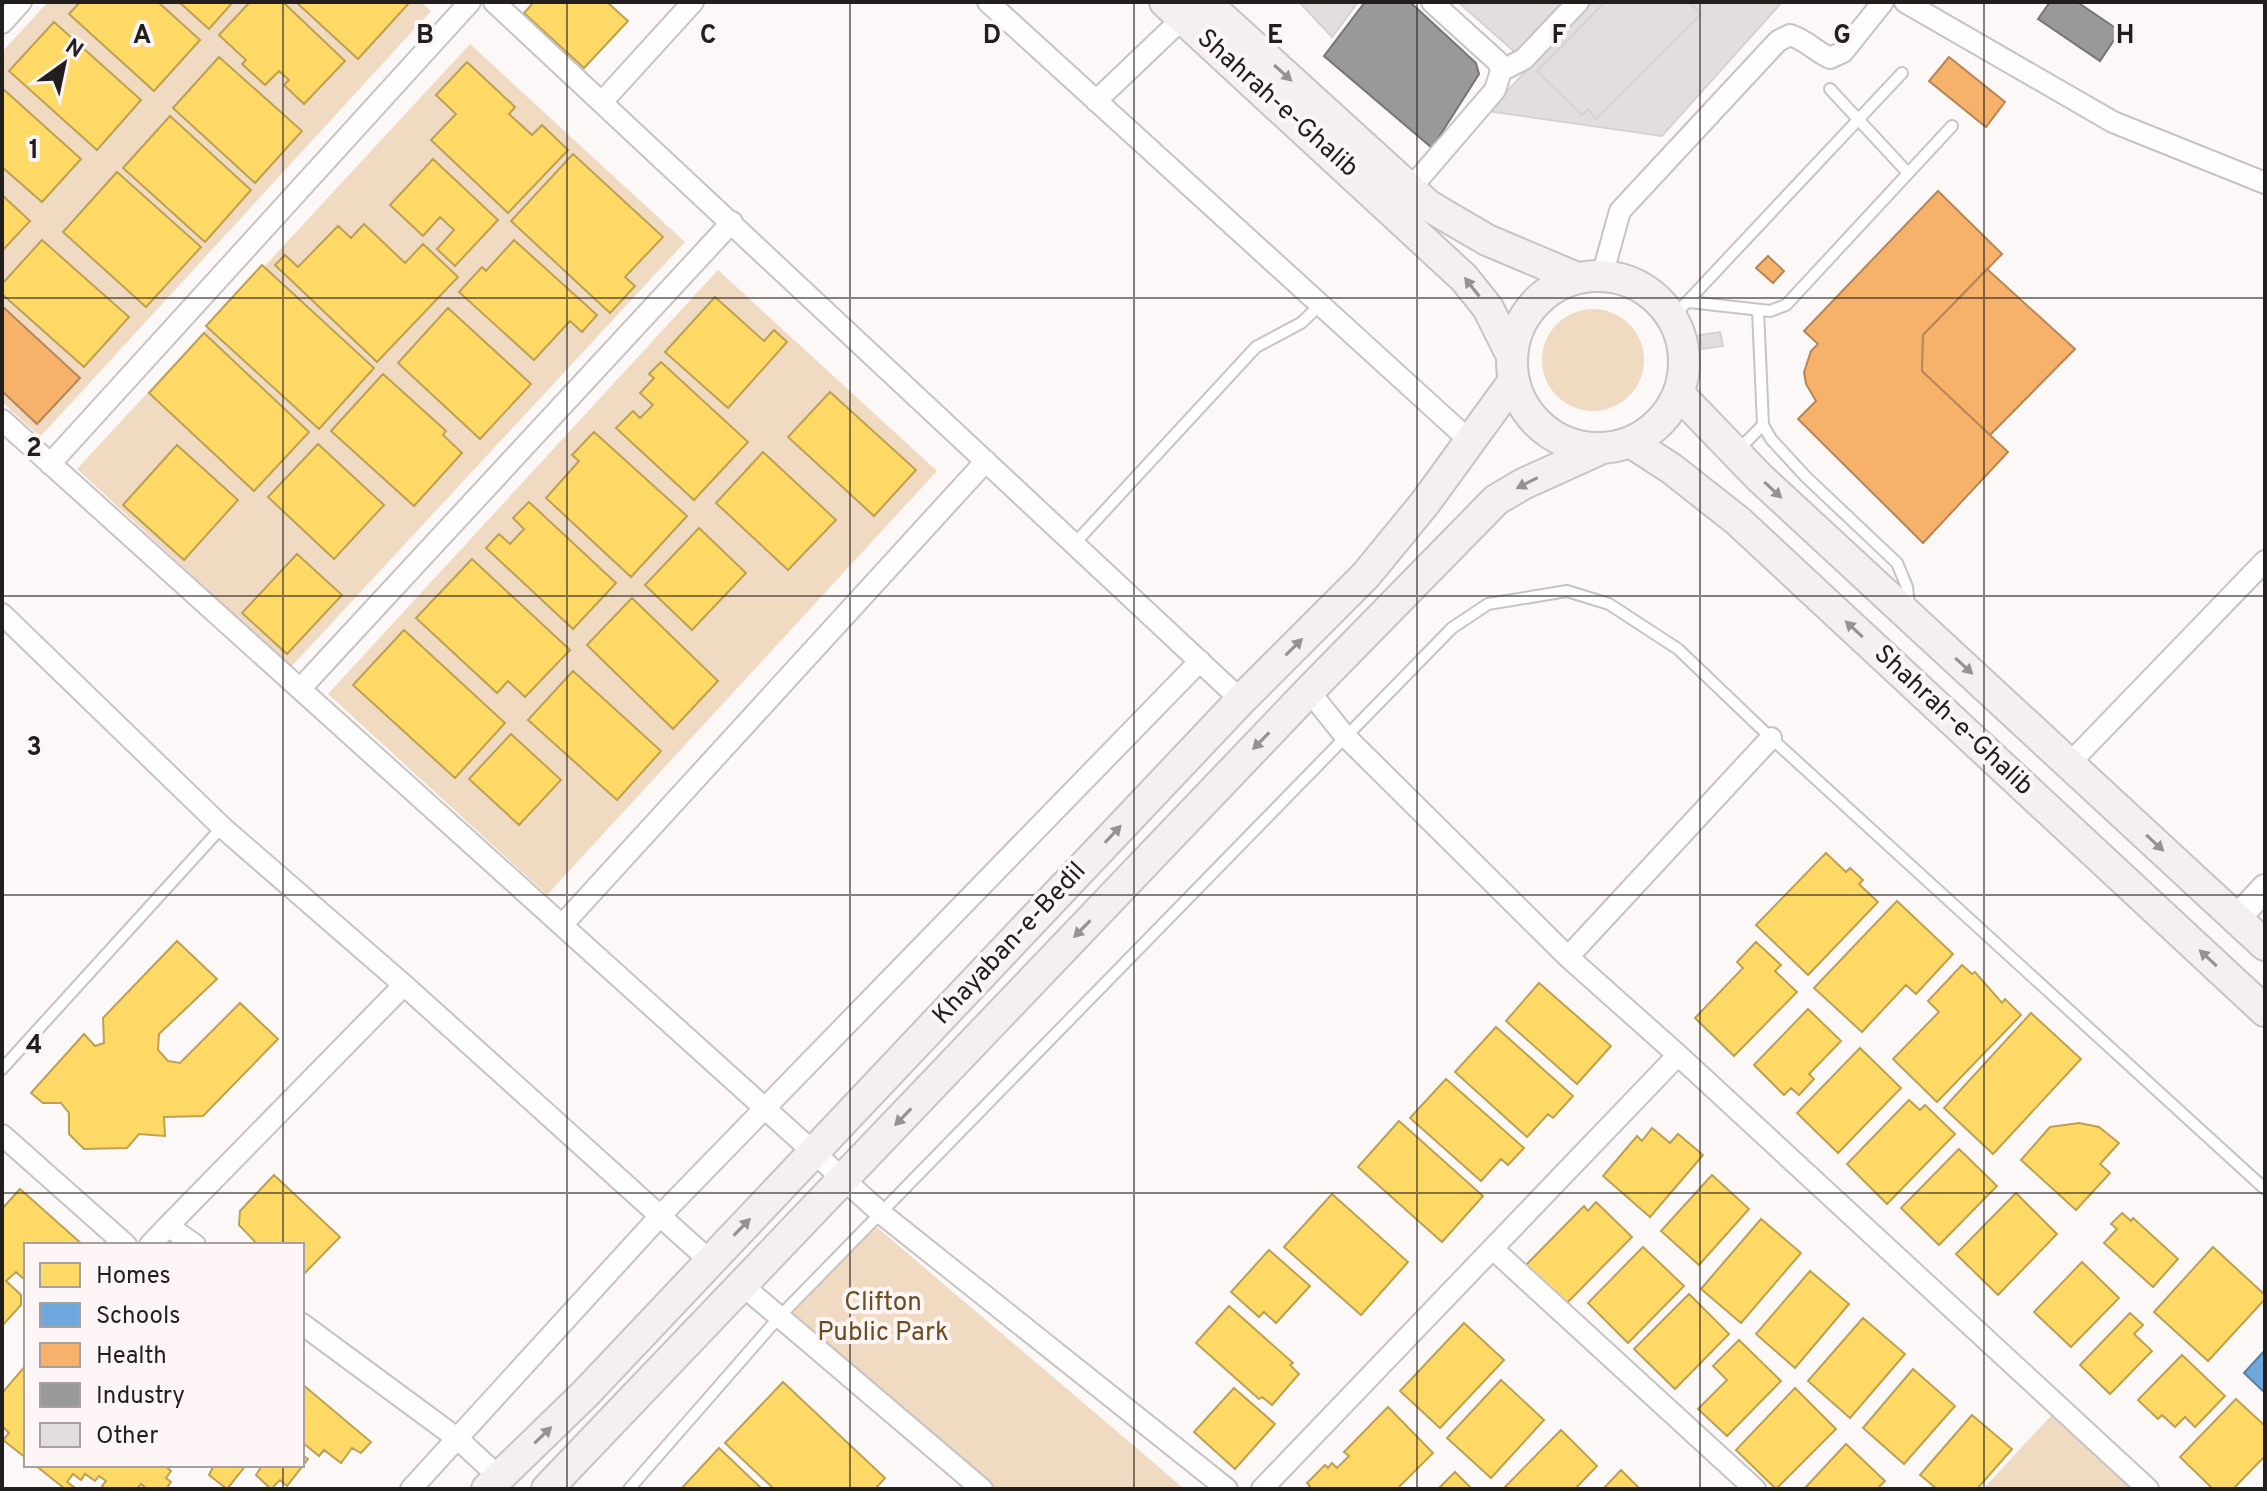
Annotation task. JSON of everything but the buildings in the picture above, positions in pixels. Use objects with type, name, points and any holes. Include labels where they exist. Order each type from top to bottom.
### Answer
[{"type":"main road","name":"Shahrah-e-Ghalib","points":[[1184,7],[1410,201]]},
{"type":"main road","points":[[1410,201],[1487,240],[1589,277],[1624,280],[1644,289],[1666,309],[1680,310],[1685,365],[1679,394],[1661,423],[1632,443],[1598,450],[1560,441],[1530,417],[1488,308],[1410,201]]},
{"type":"main road","points":[[1512,368],[1522,320],[1545,294],[1589,277]]},
{"type":"main road","name":"Khayaban-e-Bedil","points":[[493,1483],[585,1394],[1241,700],[1366,575],[1425,503],[1470,441],[1512,368]]},
{"type":"main road","name":"Shahrah-e-Ghalib","points":[[1679,394],[1735,452],[1910,617],[2265,945]]},
{"type":"main road","name":"Shahrah-e-Ghalib","points":[[1632,443],[1695,486],[1738,521],[2265,1011]]},
{"type":"main road","name":"Khayaban-e-Bedil","points":[[547,1489],[1309,691],[1496,500],[1523,484],[1598,450]]},
{"type":"street","points":[[50,464],[470,2]]},
{"type":"street","points":[[494,2],[1241,700]]},
{"type":"street","points":[[602,102],[693,2]]},
{"type":"street","points":[[988,2],[1470,441]]},
{"type":"street","points":[[1501,71],[1524,59],[1578,2]]},
{"type":"street","points":[[1589,277],[1620,211],[1778,41],[1790,35],[1803,39],[1816,52],[1830,58],[1843,52],[1883,2]]},
{"type":"street","points":[[1905,2],[2113,122],[2265,183]]},
{"type":"street","points":[[1410,201],[1495,90],[1501,71],[1498,62],[1443,5]]},
{"type":"street","points":[[1096,101],[1184,7]]},
{"type":"street","points":[[300,689],[732,222]]},
{"type":"street","points":[[2,420],[882,1214],[1227,1489]]},
{"type":"street","points":[[563,924],[986,461]]},
{"type":"street","points":[[2069,764],[2265,561]]},
{"type":"street","points":[[2,614],[222,827],[404,985],[710,1261]]},
{"type":"street","points":[[411,1489],[660,1216],[1200,661]]},
{"type":"street","points":[[1309,691],[1345,736],[1568,957],[2148,1489]]},
{"type":"street","points":[[1568,957],[1771,738]]},
{"type":"street","points":[[2237,918],[2265,888]]},
{"type":"street","points":[[152,1243],[404,985]]},
{"type":"street","points":[[1262,1489],[1678,1055]]},
{"type":"street","points":[[2,1135],[124,1243]]},
{"type":"street","points":[[168,1226],[192,1243]]},
{"type":"street","points":[[1493,1249],[1755,1489]]},
{"type":"street","points":[[742,1285],[982,1489]]},
{"type":"street","points":[[304,1325],[458,1439],[493,1483]]},
{"type":"lane","points":[[1680,310],[1902,73]]},
{"type":"lane","points":[[1830,89],[1908,173]]},
{"type":"lane","points":[[1680,310],[1770,311],[1786,305],[1952,126]]},
{"type":"lane","points":[[1075,543],[1256,347],[1301,323],[1320,305]]},
{"type":"lane","points":[[1758,310],[1763,425],[1771,439],[1806,477],[1897,563],[1907,587],[1910,617]]},
{"type":"lane","points":[[1735,452],[1763,425]]},
{"type":"lane","points":[[629,1489],[780,1316],[1452,628],[1488,604],[1567,591],[1609,604],[1678,649],[1771,738],[2265,1189]]},
{"type":"lane","points":[[2,1069],[222,827]]},
{"type":"green space","points":[[48,2],[421,2],[431,11],[40,437],[2,402],[2,52]]},
{"type":"green space","points":[[470,44],[685,242],[291,667],[77,469]]},
{"type":"green space","points":[[718,270],[937,471],[547,895],[328,694]]},
{"type":"green space","points":[[1593,309],[1612,313],[1629,324],[1640,341],[1644,360],[1640,379],[1629,396],[1612,407],[1593,411],[1574,407],[1557,396],[1546,379],[1542,360],[1546,341],[1557,324],[1574,313]]},
{"type":"green space","name":"Clifton Public Park","points":[[873,1224],[1184,1489],[985,1489],[780,1316]]},
{"type":"green space","points":[[2060,1406],[2148,1489],[1983,1489]]}]
